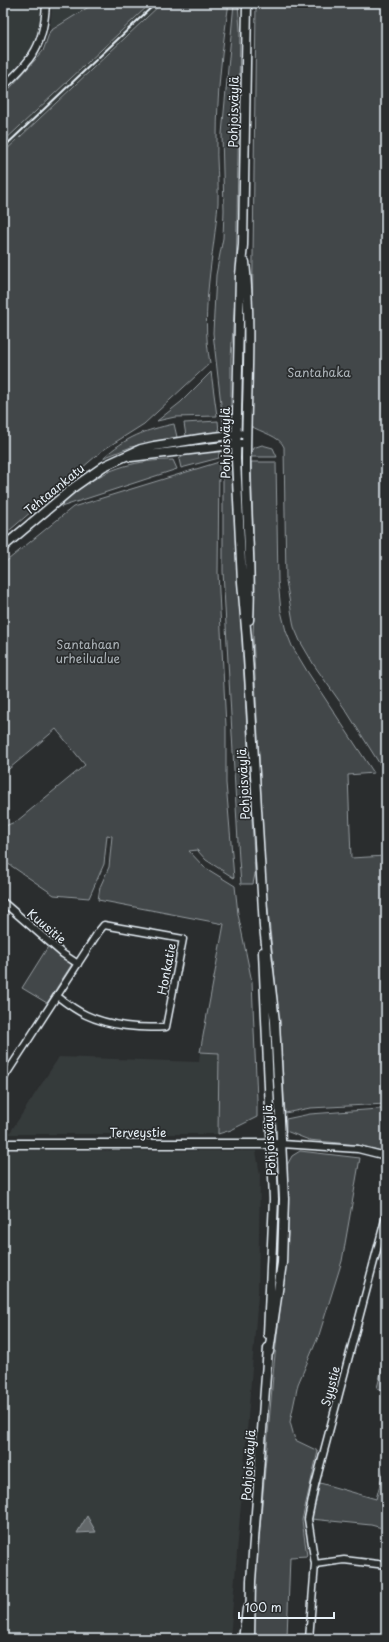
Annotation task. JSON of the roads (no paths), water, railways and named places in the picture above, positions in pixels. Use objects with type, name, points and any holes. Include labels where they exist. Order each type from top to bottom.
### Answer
[{"type":"main road","name":"Pohjoisväylä","points":[[243,1639],[251,1581],[269,1352],[282,1263],[284,1206],[275,1022],[264,927],[243,595],[236,445],[240,275],[243,245],[247,3]]},
{"type":"main road","name":"Pohjoisväylä","points":[[243,245],[246,276],[246,444],[250,580],[247,640]]},
{"type":"main road","name":"Tehtaankatu","points":[[3,547],[90,474],[104,466],[141,450],[172,442],[247,434]]},
{"type":"main road","name":"Tehtaankatu","points":[[124,457],[246,444]]},
{"type":"main road","name":"Pohjoisväylä","points":[[264,927],[263,970],[272,1144],[274,1224],[268,1319],[269,1352]]},
{"type":"main road","name":"Terveystie","points":[[3,1144],[282,1144]]},
{"type":"main road","name":"Pohjoisväylä","points":[[250,1639],[251,1581]]},
{"type":"street","points":[[3,87],[30,59],[38,46],[45,24],[46,3]]},
{"type":"street","name":"Kuusitie","points":[[3,902],[63,954],[78,964]]},
{"type":"street","name":"Honkatie","points":[[3,1079],[57,996],[104,925],[183,940],[166,1027],[143,1027],[92,1018],[78,1011],[57,996]]},
{"type":"street","points":[[282,1144],[358,1149],[386,1156]]},
{"type":"street","name":"Syystie","points":[[309,1639],[315,1564],[308,1519],[386,1216]]},
{"type":"street","points":[[315,1564],[344,1560],[386,1565]]},
{"type":"railway","points":[[3,148],[156,3]]},
{"type":"park label","name":"Santahaka","points":[[319,372]]},
{"type":"park label","name":"Santahaan urheilualue","points":[[88,651]]}]
